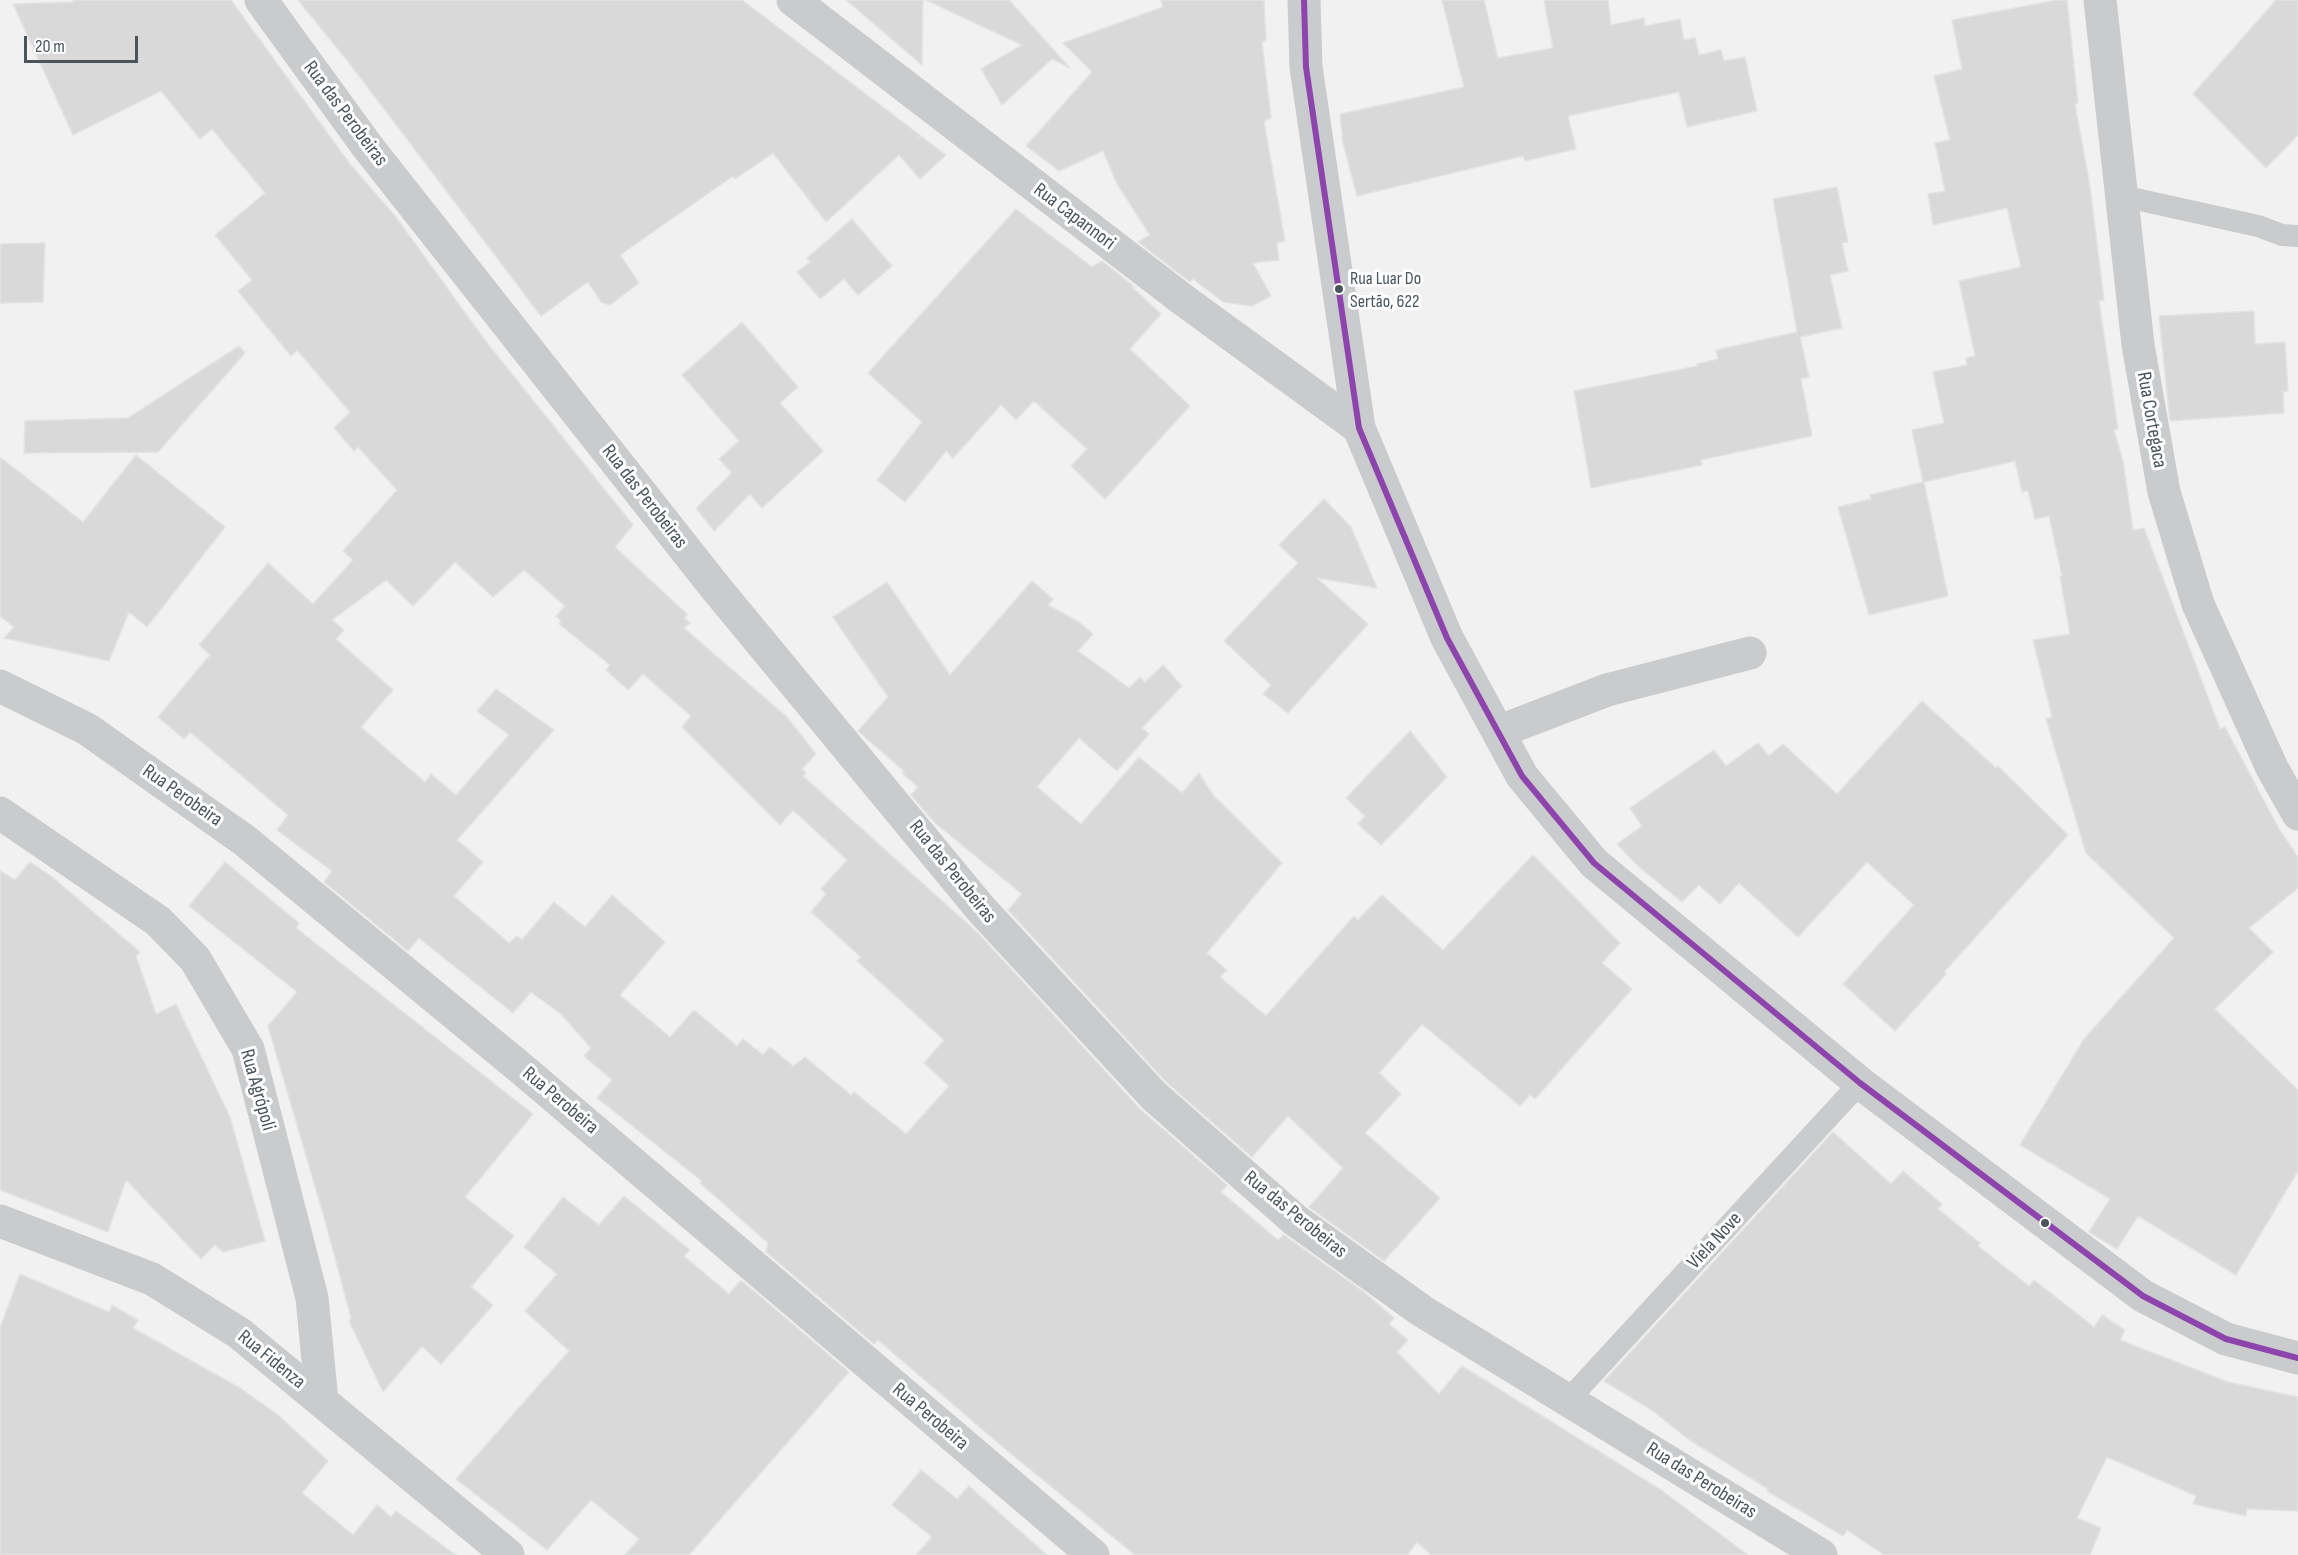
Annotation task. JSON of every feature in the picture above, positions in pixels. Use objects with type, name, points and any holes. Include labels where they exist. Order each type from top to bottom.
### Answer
[{"type":"street","name":"Rua das Perobeiras","points":[[261,0],[367,146],[715,587],[981,909],[1154,1096],[1295,1220],[1422,1311],[1821,1555]]},
{"type":"street","name":"Rua Capannori","points":[[793,0],[1090,229],[1359,428]]},
{"type":"street","points":[[1304,0],[1306,67],[1359,428],[1447,638],[1522,776],[1594,863],[1860,1083],[2143,1296],[2226,1339],[2298,1358]]},
{"type":"street","name":"Rua Cortegaca","points":[[2100,0],[2138,345],[2164,492],[2198,604],[2272,768],[2298,814]]},
{"type":"street","points":[[1498,732],[1607,690],[1750,653]]},
{"type":"street","name":"Rua Perobeira","points":[[0,686],[87,729],[244,840],[523,1070],[1093,1555]]},
{"type":"street","name":"Rua Agrópoli","points":[[0,813],[158,921],[195,959],[249,1049],[312,1298],[322,1401]]},
{"type":"street","name":"Rua Fidenza","points":[[0,1221],[153,1279],[239,1333],[508,1555]]},
{"type":"lane","points":[[2122,196],[2258,226],[2282,235],[2298,236]]},
{"type":"lane","name":"Viela Nove","points":[[1569,1399],[1860,1083]]},
{"type":"building","points":[[72,0],[231,0],[350,164],[396,217],[484,339],[633,525],[615,547],[687,614],[684,618],[690,623],[684,628],[787,717],[816,754],[802,769],[806,773],[803,776],[979,934],[1140,1109],[1227,1185],[1221,1192],[1278,1240],[1284,1235],[1364,1292],[1394,1318],[1389,1324],[1408,1340],[1397,1352],[1439,1394],[1462,1366],[1661,1490],[1748,1555],[1431,1555],[1417,1542],[1407,1555],[1135,1555],[1004,1448],[878,1340],[874,1344],[766,1252],[768,1243],[700,1183],[702,1181],[597,1098],[612,1080],[584,1056],[591,1048],[561,1014],[531,992],[513,1013],[419,938],[408,951],[324,882],[332,871],[277,830],[288,815],[190,732],[184,739],[158,717],[210,655],[199,645],[268,563],[313,604],[353,560],[343,551],[397,490],[358,447],[354,451],[334,428],[350,412],[297,350],[291,356],[238,291],[252,280],[215,235],[265,193],[212,129],[200,139],[161,91],[73,135],[13,4],[73,2]],"holes":[[[455,562],[493,597],[524,570],[565,606],[556,616],[561,621],[559,624],[610,665],[606,670],[628,690],[643,674],[691,716],[682,727],[780,825],[793,810],[847,860],[821,889],[826,894],[811,912],[861,957],[857,961],[944,1040],[924,1063],[949,1086],[906,1134],[854,1092],[851,1095],[805,1057],[793,1066],[770,1047],[763,1055],[743,1039],[737,1046],[694,1010],[670,1037],[620,995],[665,942],[612,895],[585,927],[554,902],[522,940],[517,936],[509,943],[454,896],[483,862],[457,840],[554,730],[496,689],[477,711],[509,735],[456,795],[431,774],[425,782],[361,727],[393,690],[336,639],[344,630],[332,620],[386,580],[413,606]]]},
{"type":"building","points":[[298,0],[742,0],[946,155],[920,179],[899,155],[826,222],[773,153],[735,179],[733,176],[620,255],[639,283],[610,305],[601,302],[588,282],[541,316],[350,64]]},
{"type":"building","points":[[846,0],[923,0],[922,65]]},
{"type":"building","points":[[926,0],[1009,0],[1070,68],[1052,59],[1002,105],[981,69],[1022,45]]},
{"type":"building","points":[[1161,0],[1264,0],[1266,40],[1262,42],[1271,118],[1264,121],[1285,241],[1277,243],[1279,260],[1253,263],[1271,296],[1252,306],[1223,302],[1193,279],[1190,282],[1138,242],[1150,235],[1117,184],[1103,151],[1059,171],[1026,146],[1092,72],[1063,43],[1163,7]]},
{"type":"building","points":[[1442,0],[1484,0],[1498,58],[1553,48],[1544,0],[1608,0],[1611,25],[1644,18],[1645,26],[1680,19],[1684,40],[1695,38],[1699,55],[1721,50],[1724,61],[1745,57],[1757,111],[1687,127],[1679,92],[1568,116],[1576,149],[1525,161],[1523,156],[1357,196],[1343,143],[1340,114],[1464,87]]},
{"type":"building","points":[[2067,0],[2078,103],[2075,104],[2090,186],[2104,300],[2099,301],[2118,429],[2114,430],[2123,461],[2133,530],[2144,528],[2220,729],[2225,727],[2279,829],[2298,857],[2298,888],[2249,928],[2273,952],[2215,1009],[2298,1090],[2298,1171],[2236,1275],[2138,1216],[2117,1249],[2089,1232],[2110,1199],[2020,1145],[2084,1039],[2174,938],[2086,853],[2046,719],[2052,717],[2033,640],[2070,634],[2060,577],[2062,576],[2049,516],[2035,519],[2028,491],[2022,492],[2015,461],[1924,482],[1948,596],[1869,615],[1838,507],[1871,499],[1870,495],[1923,482],[1912,430],[1944,423],[1933,372],[1967,365],[1966,358],[1975,356],[1959,281],[2021,267],[2007,208],[1933,225],[1928,194],[1945,191],[1935,143],[1950,140],[1934,76],[1962,69],[1952,20]]},
{"type":"building","points":[[2276,0],[2298,0],[2298,135],[2266,168],[2193,94]]},
{"type":"building","points":[[1837,187],[1848,242],[1842,243],[1848,271],[1830,275],[1842,328],[1800,337],[1809,377],[1801,379],[1812,436],[1701,460],[1702,465],[1591,488],[1574,391],[1697,366],[1697,364],[1718,359],[1716,350],[1797,332],[1773,199]]},
{"type":"building","points":[[1016,209],[1092,267],[1102,261],[1135,287],[1131,286],[1161,314],[1130,349],[1190,406],[1105,499],[1071,466],[1087,449],[1036,403],[1033,402],[1016,420],[1001,405],[953,458],[946,451],[905,502],[877,480],[922,422],[868,373]]},
{"type":"building","points":[[852,219],[892,266],[858,295],[844,279],[820,299],[797,272],[810,262],[807,258]]},
{"type":"building","points":[[45,243],[43,302],[0,303],[0,244]]},
{"type":"building","points":[[2254,311],[2255,344],[2285,342],[2288,391],[2283,392],[2284,413],[2170,421],[2159,316]]},
{"type":"building","points":[[742,322],[798,387],[780,403],[823,451],[762,508],[750,494],[714,531],[696,508],[732,473],[719,459],[739,441],[682,375]]},
{"type":"building","points":[[239,346],[245,353],[158,452],[24,453],[25,421],[128,418]]},
{"type":"building","points":[[136,455],[225,527],[147,627],[129,612],[109,661],[4,638],[14,627],[0,616],[0,457],[83,522]]},
{"type":"building","points":[[1324,499],[1351,527],[1377,588],[1317,578],[1368,624],[1288,713],[1263,694],[1271,685],[1224,641],[1298,563],[1279,545]]},
{"type":"building","points":[[1032,581],[1053,599],[1048,605],[1079,622],[1093,634],[1078,651],[1129,688],[1140,677],[1145,682],[1163,665],[1182,686],[1142,728],[1149,734],[1117,771],[1079,738],[1037,787],[1081,824],[1139,757],[1182,793],[1199,773],[1213,795],[1282,863],[1207,953],[1227,970],[1220,977],[1266,1016],[1354,916],[1358,920],[1382,895],[1443,950],[1533,855],[1620,943],[1602,963],[1632,989],[1535,1099],[1530,1095],[1520,1106],[1422,1024],[1379,1073],[1401,1094],[1365,1133],[1440,1198],[1384,1261],[1309,1207],[1343,1168],[1288,1116],[1252,1157],[1167,1083],[1008,910],[1022,894],[935,823],[911,795],[918,787],[902,773],[904,771],[858,731],[888,697],[833,617],[887,582],[950,675]]},
{"type":"building","points":[[1922,701],[1996,768],[1998,766],[2068,835],[1944,972],[1946,974],[1895,1031],[1843,984],[1914,905],[1867,862],[1798,937],[1739,883],[1720,904],[1699,885],[1682,902],[1639,867],[1617,844],[1642,826],[1630,808],[1714,750],[1726,766],[1758,743],[1769,756],[1783,744],[1837,794]]},
{"type":"building","points":[[1410,731],[1447,777],[1381,845],[1358,824],[1365,816],[1346,798]]},
{"type":"building","points":[[30,862],[51,876],[140,952],[136,956],[156,1014],[176,1004],[230,1117],[265,1241],[223,1252],[215,1245],[201,1259],[126,1180],[108,1232],[0,1190],[0,871],[15,880]]},
{"type":"building","points":[[225,862],[299,923],[296,928],[533,1114],[465,1197],[514,1236],[471,1287],[493,1305],[441,1364],[422,1346],[383,1392],[349,1321],[351,1318],[326,1224],[268,1026],[297,992],[189,906]]},
{"type":"building","points":[[1833,1132],[1891,1184],[1903,1171],[1942,1204],[1938,1209],[1980,1243],[1978,1246],[2029,1286],[2034,1280],[2094,1327],[2102,1315],[2125,1330],[2120,1340],[2228,1382],[2298,1397],[2298,1511],[2247,1509],[2246,1516],[2193,1504],[2196,1496],[2107,1457],[2077,1518],[2101,1528],[2090,1555],[1884,1555],[1847,1530],[1843,1536],[1767,1491],[1768,1489],[1688,1439],[1653,1411],[1604,1381]]},
{"type":"building","points":[[624,1196],[690,1250],[684,1256],[729,1294],[741,1280],[849,1372],[689,1555],[625,1555],[639,1539],[591,1500],[547,1550],[456,1479],[569,1351],[525,1311],[557,1274],[524,1247],[563,1197],[599,1225]]},
{"type":"building","points":[[20,1274],[109,1312],[112,1305],[138,1320],[133,1328],[240,1388],[277,1414],[328,1461],[302,1493],[353,1535],[377,1505],[391,1517],[396,1511],[456,1555],[0,1555],[0,1328]]},
{"type":"building","points":[[921,1470],[957,1499],[969,1486],[1047,1555],[916,1555],[932,1537],[892,1505]]},
{"type":"transit line","points":[[1304,0],[1306,67],[1359,428],[1447,638],[1522,776],[1594,863],[1860,1083],[2143,1296],[2226,1339],[2298,1358]]},
{"type":"place","name":"Rua Luar Do Sertão, 622","points":[[1339,289]]}]
